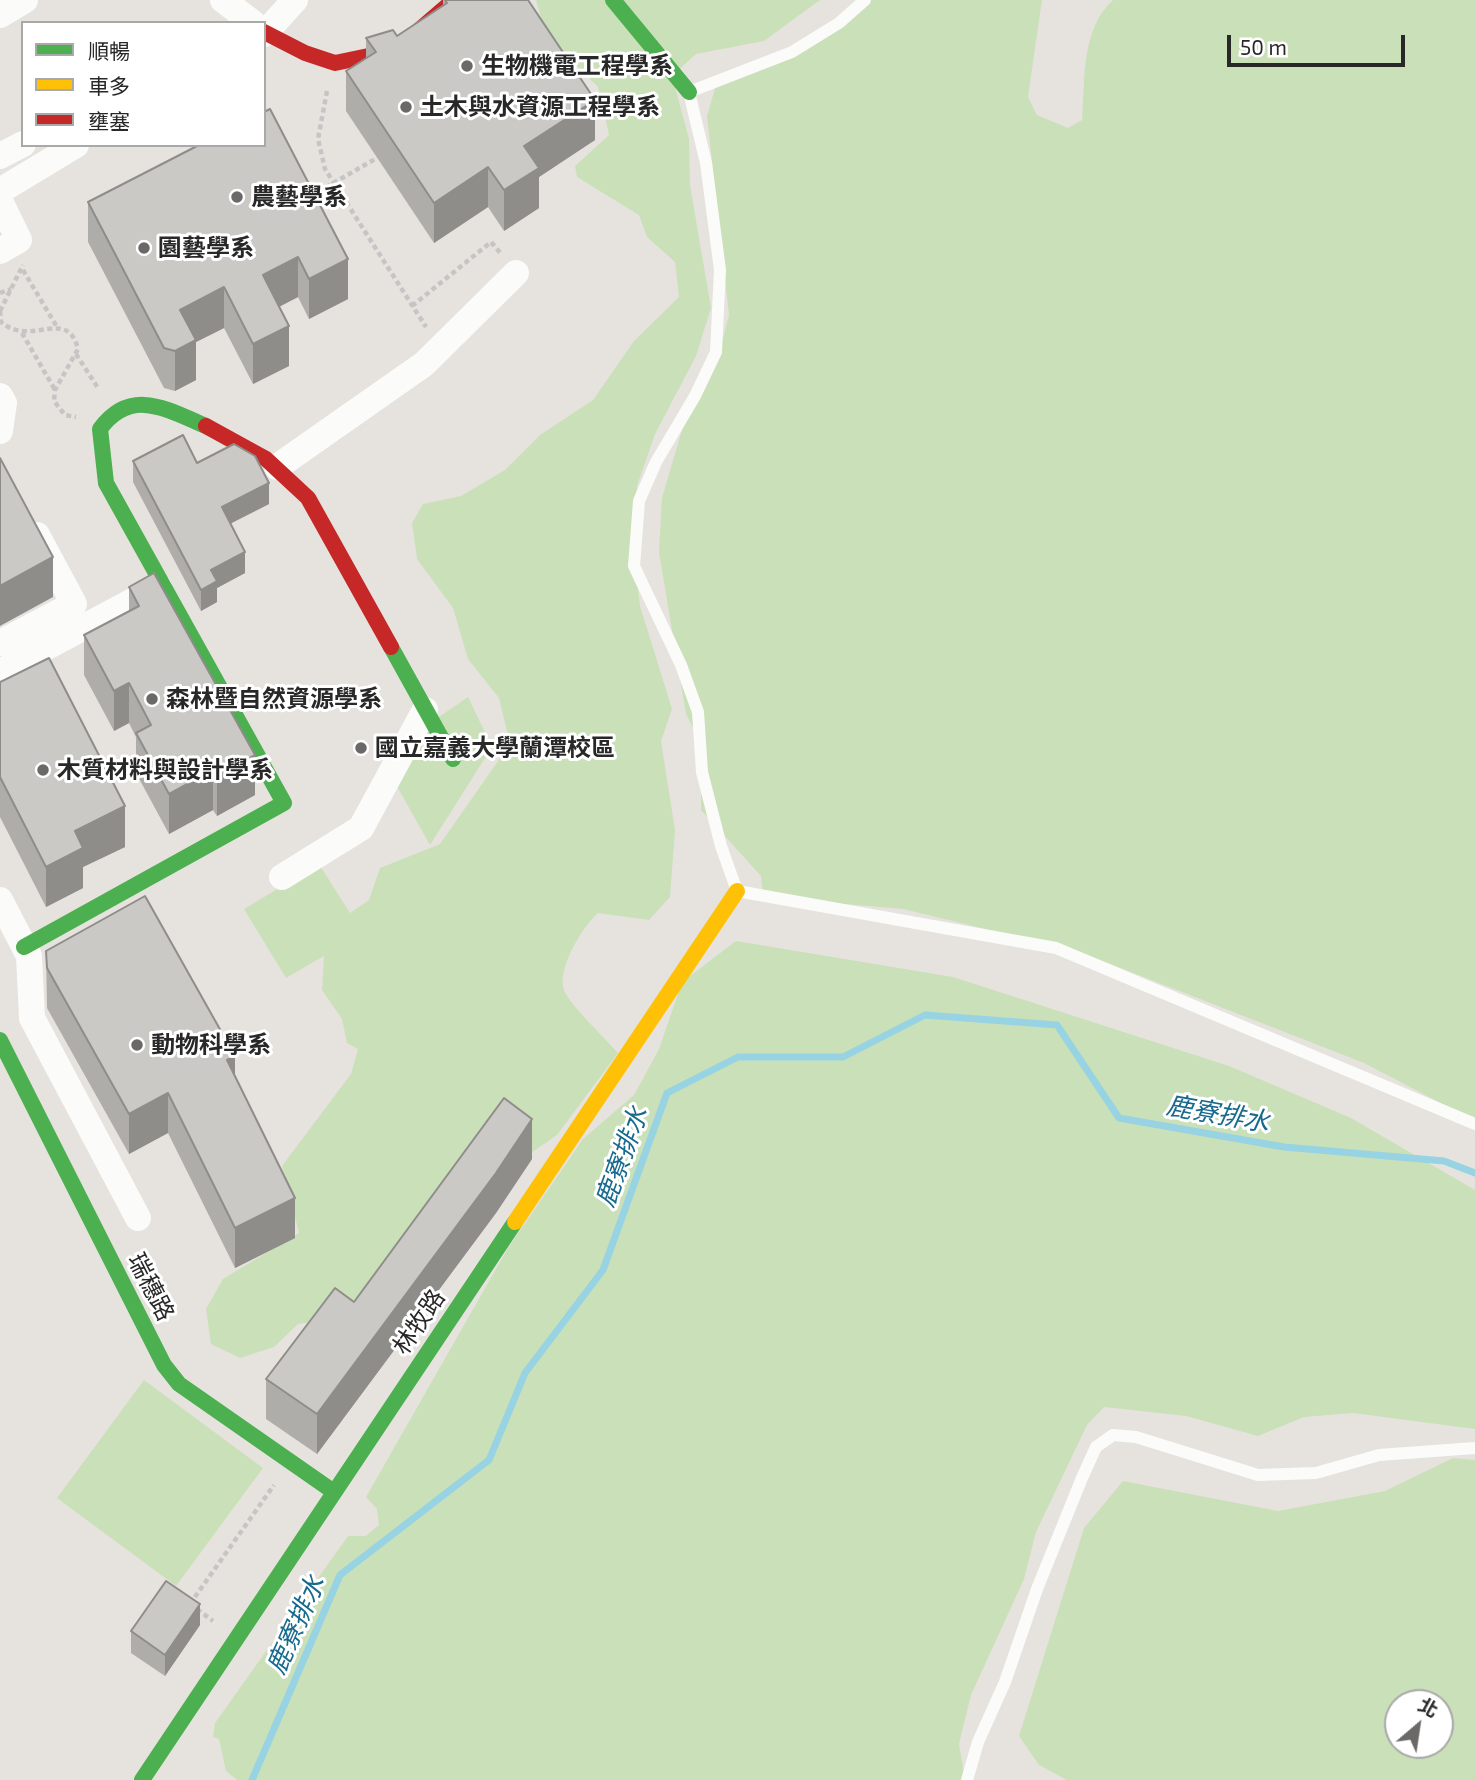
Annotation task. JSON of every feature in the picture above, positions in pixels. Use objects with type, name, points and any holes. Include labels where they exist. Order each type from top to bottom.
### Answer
[{"type":"street","points":[[0,15],[25,0]]},
{"type":"street","points":[[223,0],[253,21]]},
{"type":"street","points":[[259,21],[295,0]]},
{"type":"street","points":[[266,29],[305,53],[335,63],[378,54],[411,37],[454,0]]},
{"type":"street","points":[[613,0],[689,92]]},
{"type":"street","points":[[0,156],[21,145]]},
{"type":"street","points":[[0,191],[73,147]]},
{"type":"street","points":[[0,201],[10,246]]},
{"type":"street","points":[[277,467],[424,364],[516,273]]},
{"type":"street","points":[[0,396],[4,403],[0,431]]},
{"type":"street","points":[[24,947],[284,803],[106,484],[100,429],[113,412],[131,404],[149,404],[216,431],[277,467],[308,498],[453,759]]},
{"type":"street","points":[[0,643],[74,604],[24,511]]},
{"type":"street","points":[[0,672],[162,586]]},
{"type":"street","points":[[282,877],[361,828],[425,710]]},
{"type":"street","name":"林牧路","points":[[142,1780],[737,891]]},
{"type":"street","points":[[0,901],[29,957],[32,1018],[138,1218]]},
{"type":"street","name":"瑞穗路","points":[[0,1040],[164,1365],[179,1384],[334,1492]]},
{"type":"lane","points":[[865,0],[838,23],[792,52],[689,92],[706,163],[720,270],[716,352],[695,396],[656,462],[639,501],[634,566],[681,665],[698,712],[702,772],[721,846],[737,891],[1056,948],[1475,1124]]},
{"type":"lane","points":[[967,1780],[978,1742],[1005,1682],[1037,1589],[1082,1478],[1096,1447],[1113,1435],[1136,1437],[1258,1475],[1316,1473],[1380,1455],[1475,1448]]},
{"type":"path","points":[[335,63],[323,102],[318,139],[325,169],[440,349]]},
{"type":"path","points":[[310,197],[377,158]]},
{"type":"path","points":[[412,306],[491,242],[516,273]]},
{"type":"path","points":[[10,246],[24,260],[0,311],[1,322],[11,330],[22,333],[57,327]]},
{"type":"path","points":[[22,269],[57,327],[75,337],[76,354],[113,412],[86,417],[65,415],[54,401],[55,390],[76,354]]},
{"type":"path","points":[[0,293],[12,288]]},
{"type":"path","points":[[22,333],[55,390]]},
{"type":"path","points":[[223,1629],[190,1604],[290,1462]]},
{"type":"green space","points":[[536,0],[820,0],[764,41],[696,54],[672,76],[689,139],[690,185],[711,308],[696,356],[655,434],[637,486],[632,537],[640,606],[672,709],[661,741],[675,830],[670,897],[649,920],[598,913],[572,949],[564,971],[564,990],[580,1013],[618,1053],[557,1135],[531,1153],[331,1319],[298,1324],[274,1347],[240,1358],[211,1344],[206,1309],[223,1279],[299,1233],[282,1166],[351,1074],[358,1049],[347,1043],[342,1019],[322,990],[324,956],[286,978],[244,909],[319,864],[350,913],[369,900],[380,868],[440,844],[510,744],[499,698],[468,659],[453,608],[417,559],[412,523],[423,504],[461,496],[505,470],[540,435],[593,400],[634,341],[679,297],[675,262],[647,237],[639,215],[577,177],[575,166],[609,135],[598,87],[545,33]]},
{"type":"green space","points":[[861,0],[1042,0],[1028,97],[1037,115],[1068,128],[1082,120],[1090,40],[1095,25],[1113,0],[1475,0],[1475,1121],[1364,1063],[1077,951],[903,909],[763,897],[761,876],[701,810],[701,743],[686,714],[659,552],[662,498],[684,423],[719,354],[729,315],[707,116],[716,85],[786,58]]},
{"type":"green space","points":[[468,697],[492,747],[430,845],[395,783],[423,728]]},
{"type":"green space","points":[[736,941],[953,977],[1229,1066],[1351,1118],[1475,1190],[1475,1429],[1353,1413],[1304,1417],[1258,1436],[1186,1416],[1104,1407],[1087,1425],[1036,1532],[1024,1579],[971,1695],[959,1744],[965,1780],[237,1780],[226,1771],[219,1739],[213,1737],[215,1723],[348,1536],[366,1536],[379,1525],[377,1509],[366,1497],[508,1248],[583,1139],[634,1095],[659,1049],[682,982]]},
{"type":"green space","points":[[144,1380],[263,1468],[176,1586],[57,1498]]},
{"type":"green space","points":[[1453,1458],[1475,1460],[1475,1780],[1067,1780],[1039,1765],[1019,1736],[1084,1528],[1123,1481],[1278,1511],[1385,1491]]},
{"type":"building","points":[[445,0],[528,0],[595,100],[524,146],[539,168],[504,190],[488,167],[434,203],[346,71],[376,52],[366,38],[393,30],[397,36],[447,3]]},
{"type":"building","points":[[270,109],[348,259],[309,279],[298,257],[263,275],[289,326],[253,344],[224,287],[180,310],[196,340],[175,351],[164,348],[88,202],[195,147],[266,147],[266,111]]},
{"type":"building","points":[[183,435],[197,463],[234,444],[255,456],[269,483],[222,507],[245,552],[211,570],[217,581],[201,590],[133,461]]},
{"type":"building","points":[[0,458],[53,557],[0,586]]},
{"type":"building","name":"森林暨自然資源學系","points":[[154,573],[255,755],[217,776],[213,770],[169,794],[136,733],[151,725],[129,683],[114,691],[84,635],[139,606],[129,587]]},
{"type":"building","name":"木質材料與設計學系","points":[[49,658],[125,806],[75,831],[83,848],[46,867],[0,777],[0,682]]},
{"type":"building","points":[[145,896],[235,1056],[227,1060],[295,1198],[235,1228],[168,1093],[129,1114],[47,968],[46,951]]},
{"type":"building","points":[[504,1098],[532,1119],[496,1173],[317,1414],[266,1379],[335,1288],[354,1302]]},
{"type":"building","points":[[166,1581],[200,1604],[165,1655],[131,1631]]},
{"type":"waterway","name":"鹿寮排水","points":[[252,1780],[340,1575],[489,1460],[525,1373],[603,1270],[667,1093],[738,1057],[843,1057],[925,1015],[1057,1025],[1119,1118],[1284,1147],[1444,1161],[1475,1173]]},
{"type":"traffic: fast","points":[[613,0],[689,92]]},
{"type":"traffic: fast","points":[[24,947],[284,803],[106,483],[100,429],[124,408],[150,405],[206,426]]},
{"type":"traffic: fast","points":[[391,647],[453,759]]},
{"type":"traffic: fast","points":[[0,1040],[164,1365],[179,1384],[334,1492]]},
{"type":"traffic: fast","points":[[142,1780],[515,1222]]},
{"type":"traffic: slow","points":[[515,1222],[737,891]]},
{"type":"traffic: jam","points":[[266,33],[305,53],[335,63],[378,54],[411,37],[454,0]]},
{"type":"traffic: jam","points":[[206,426],[266,459],[308,498],[391,647]]},
{"type":"place","name":"生物機電工程學系","points":[[467,66]]},
{"type":"place","name":"土木與水資源工程學系","points":[[406,107]]},
{"type":"place","name":"農藝學系","points":[[237,197]]},
{"type":"place","name":"園藝學系","points":[[144,248]]},
{"type":"place","name":"森林暨自然資源學系","points":[[152,699]]},
{"type":"place","name":"國立嘉義大學蘭潭校區","points":[[361,748]]},
{"type":"place","name":"木質材料與設計學系","points":[[43,770]]},
{"type":"place","name":"動物科學系","points":[[137,1045]]}]
